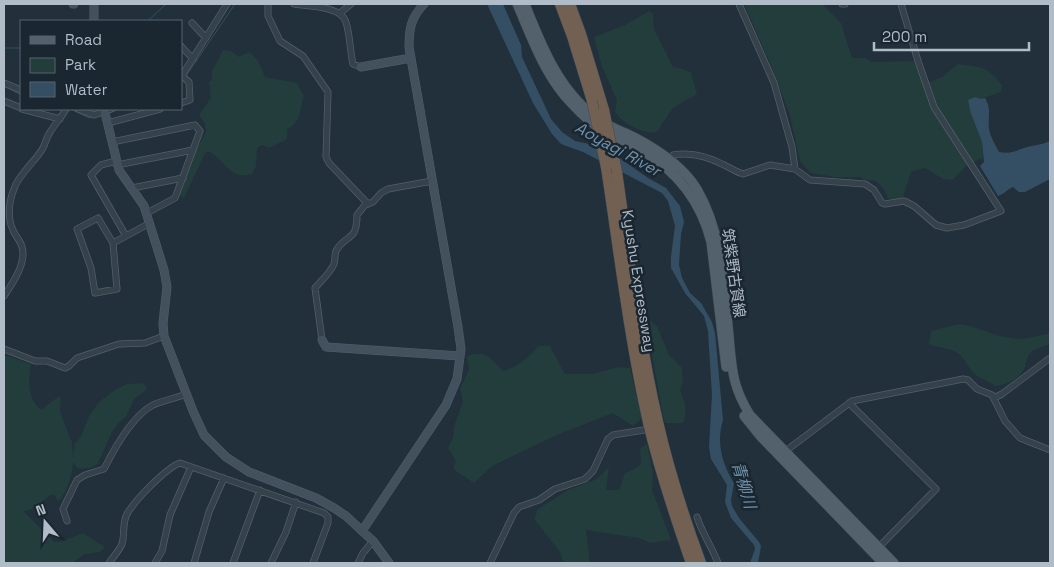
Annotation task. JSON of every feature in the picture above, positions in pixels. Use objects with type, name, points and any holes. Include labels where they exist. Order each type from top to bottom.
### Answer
[{"type":"highway","name":"Kyushu Expressway","points":[[560,4],[578,51],[592,101],[606,167],[640,381],[650,424],[658,441],[701,563]]},
{"type":"highway","name":"Kyushu Expressway","points":[[570,4],[604,110],[617,172],[638,319],[650,424]]},
{"type":"highway","name":"Kyushu Expressway","points":[[658,441],[664,483],[691,563]]},
{"type":"main road","name":"筑紫野古賀線","points":[[517,4],[548,71],[570,102],[604,131],[640,149],[666,167],[691,195],[707,226],[711,242],[726,367],[732,394],[744,416],[761,437],[782,453]]},
{"type":"main road","name":"筑紫野古賀線","points":[[525,4],[546,52],[570,92],[603,122],[634,137],[670,160],[692,182],[708,211],[716,232],[722,270],[732,371],[739,396],[750,415],[782,453],[876,550],[894,563]]},
{"type":"main road","name":"筑紫野古賀線","points":[[876,550],[883,563]]},
{"type":"street","points":[[94,4],[94,20]]},
{"type":"street","points":[[182,103],[190,100],[190,82],[182,77],[227,4]]},
{"type":"street","points":[[268,4],[268,16],[280,41],[303,56],[328,92],[326,157],[329,163],[368,204]]},
{"type":"street","points":[[294,4],[316,5],[326,8],[340,14],[346,20],[353,64],[361,66],[411,58]]},
{"type":"street","points":[[340,14],[351,4]]},
{"type":"street","points":[[362,531],[446,406],[457,379],[460,356],[458,327],[411,58],[410,28],[416,12],[424,4]]},
{"type":"street","points":[[738,4],[774,83],[792,147],[794,170]]},
{"type":"street","points":[[670,160],[673,155],[684,153],[722,164],[743,174],[770,165],[794,170],[810,180],[865,184],[874,190],[882,203],[904,201],[914,206],[936,225],[947,228],[964,225],[1001,211],[934,107],[901,4]]},
{"type":"street","points":[[192,23],[206,38]]},
{"type":"street","points":[[182,47],[193,59]]},
{"type":"street","points":[[4,83],[20,90]]},
{"type":"street","points":[[4,101],[20,107]]},
{"type":"street","points":[[28,110],[60,120]]},
{"type":"street","points":[[4,296],[13,282],[23,254],[22,246],[12,229],[10,220],[10,205],[14,188],[43,148],[49,134],[65,110]]},
{"type":"street","points":[[81,110],[94,115],[107,110],[108,123],[119,170],[147,213],[164,270],[167,287],[163,323],[164,336],[204,434],[226,456],[249,472],[316,498],[346,516],[373,541],[389,563]]},
{"type":"street","points":[[108,123],[156,110]]},
{"type":"street","points":[[112,142],[195,125],[200,132],[176,198],[147,213]]},
{"type":"street","points":[[126,236],[91,175],[101,165],[193,150]]},
{"type":"street","points":[[132,188],[183,178]]},
{"type":"street","points":[[432,181],[388,189],[381,193],[373,202],[365,205],[357,215],[357,226],[352,237],[342,243],[335,252],[334,266],[315,288],[322,340],[326,347],[460,356]]},
{"type":"street","points":[[98,218],[113,243],[117,289],[95,292],[91,268],[77,229],[98,218]]},
{"type":"street","points":[[113,243],[150,223]]},
{"type":"street","points":[[4,349],[35,362],[47,361],[65,368],[78,358],[119,344],[131,342],[144,343],[164,336]]},
{"type":"street","points":[[994,398],[1050,358]]},
{"type":"street","points":[[782,453],[852,401],[963,379],[968,380],[977,389],[989,393],[994,398],[1005,421],[1020,438],[1050,450]]},
{"type":"street","points":[[67,521],[63,509],[77,480],[85,475],[104,469],[115,445],[144,411],[154,404],[187,394]]},
{"type":"street","points":[[849,403],[936,489],[876,550]]},
{"type":"street","points":[[490,563],[514,513],[519,507],[539,500],[555,489],[585,479],[593,471],[608,439],[650,424]]},
{"type":"street","points":[[109,563],[122,544],[124,522],[131,509],[161,476],[180,463],[324,513],[328,517],[328,523],[313,563]]},
{"type":"street","points":[[155,563],[162,551],[170,516],[191,467]]},
{"type":"street","points":[[194,563],[209,512],[224,478]]},
{"type":"street","points":[[232,563],[260,490]]},
{"type":"street","points":[[271,563],[286,532],[296,502]]},
{"type":"street","points":[[697,517],[718,563]]},
{"type":"street","points":[[358,563],[363,553],[373,541]]},
{"type":"green space","points":[[744,4],[822,4],[841,23],[852,58],[866,58],[872,62],[914,61],[921,69],[927,83],[942,77],[958,64],[979,67],[988,71],[1002,85],[1001,92],[981,99],[971,114],[982,142],[983,158],[968,164],[953,180],[943,179],[925,168],[911,172],[902,200],[889,199],[883,188],[876,181],[865,180],[860,177],[835,177],[811,173],[800,161],[790,116],[771,65]]},
{"type":"green space","points":[[649,11],[653,14],[654,29],[673,67],[691,73],[697,94],[673,108],[656,133],[633,127],[623,121],[615,112],[617,100],[602,67],[594,37],[625,25]]},
{"type":"green space","points":[[223,50],[231,51],[239,57],[249,52],[261,66],[265,77],[297,83],[304,96],[298,119],[287,129],[287,139],[269,148],[262,145],[257,148],[256,166],[252,174],[244,175],[232,172],[214,155],[208,151],[205,153],[184,198],[178,195],[194,154],[206,132],[205,124],[199,115],[211,98],[209,82],[212,80],[212,71]]},
{"type":"green space","points":[[651,321],[657,326],[669,355],[682,368],[683,381],[680,390],[686,410],[683,423],[665,423],[646,322]]},
{"type":"green space","points":[[959,324],[1011,338],[1026,338],[1050,333],[1050,344],[1031,352],[1023,371],[1017,378],[995,386],[977,376],[956,352],[929,344],[931,331]]},
{"type":"green space","points":[[538,346],[550,346],[565,374],[592,374],[619,367],[630,368],[642,418],[633,426],[613,413],[557,435],[492,466],[474,483],[453,469],[456,461],[448,448],[463,402],[460,388],[469,370],[467,356],[479,354],[488,356],[504,371],[523,361]]},
{"type":"green space","points":[[4,355],[31,364],[29,376],[31,394],[40,409],[59,396],[61,399],[60,410],[72,442],[73,458],[75,443],[81,437],[89,416],[99,402],[127,384],[144,383],[147,389],[134,399],[126,417],[119,422],[112,432],[98,464],[90,468],[79,469],[73,463],[72,474],[64,494],[58,502],[55,495],[51,495],[30,510],[23,511],[54,542],[63,541],[83,533],[105,547],[100,552],[85,554],[72,563],[4,563]]},
{"type":"green space","points":[[647,444],[653,474],[652,490],[671,540],[650,543],[639,538],[586,530],[590,563],[564,563],[560,552],[534,519],[538,509],[568,490],[597,479],[609,467],[606,490],[619,490],[625,473],[641,464],[640,448]]},
{"type":"water","points":[[487,4],[503,4],[521,45],[522,57],[551,119],[562,132],[575,141],[589,144],[618,157],[666,188],[680,206],[684,222],[681,234],[679,265],[682,278],[690,293],[701,303],[712,322],[715,333],[723,420],[720,436],[721,453],[734,483],[731,500],[732,506],[761,546],[758,563],[750,563],[755,549],[754,545],[731,518],[725,502],[727,485],[711,459],[709,447],[712,395],[708,331],[704,316],[685,293],[671,268],[675,226],[668,201],[662,193],[583,152],[561,144],[552,134],[533,103]]},
{"type":"water","points":[[975,97],[985,98],[989,111],[990,133],[999,152],[1012,152],[1050,141],[1050,179],[1025,192],[1019,192],[1013,187],[998,196],[980,166],[984,162],[982,142],[971,114],[968,100]]},
{"type":"waterway","points":[[149,20],[166,4]]},
{"type":"waterway","points":[[186,76],[235,4]]},
{"type":"waterway","points":[[4,48],[20,48]]},
{"type":"waterway","points":[[4,86],[20,94]]},
{"type":"waterway","points":[[73,110],[89,118],[103,115]]},
{"type":"waterway","points":[[109,113],[117,110]]},
{"type":"water label","name":"Aoyagi River","points":[[618,149]]},
{"type":"water label","name":"青柳川","points":[[744,485]]}]
